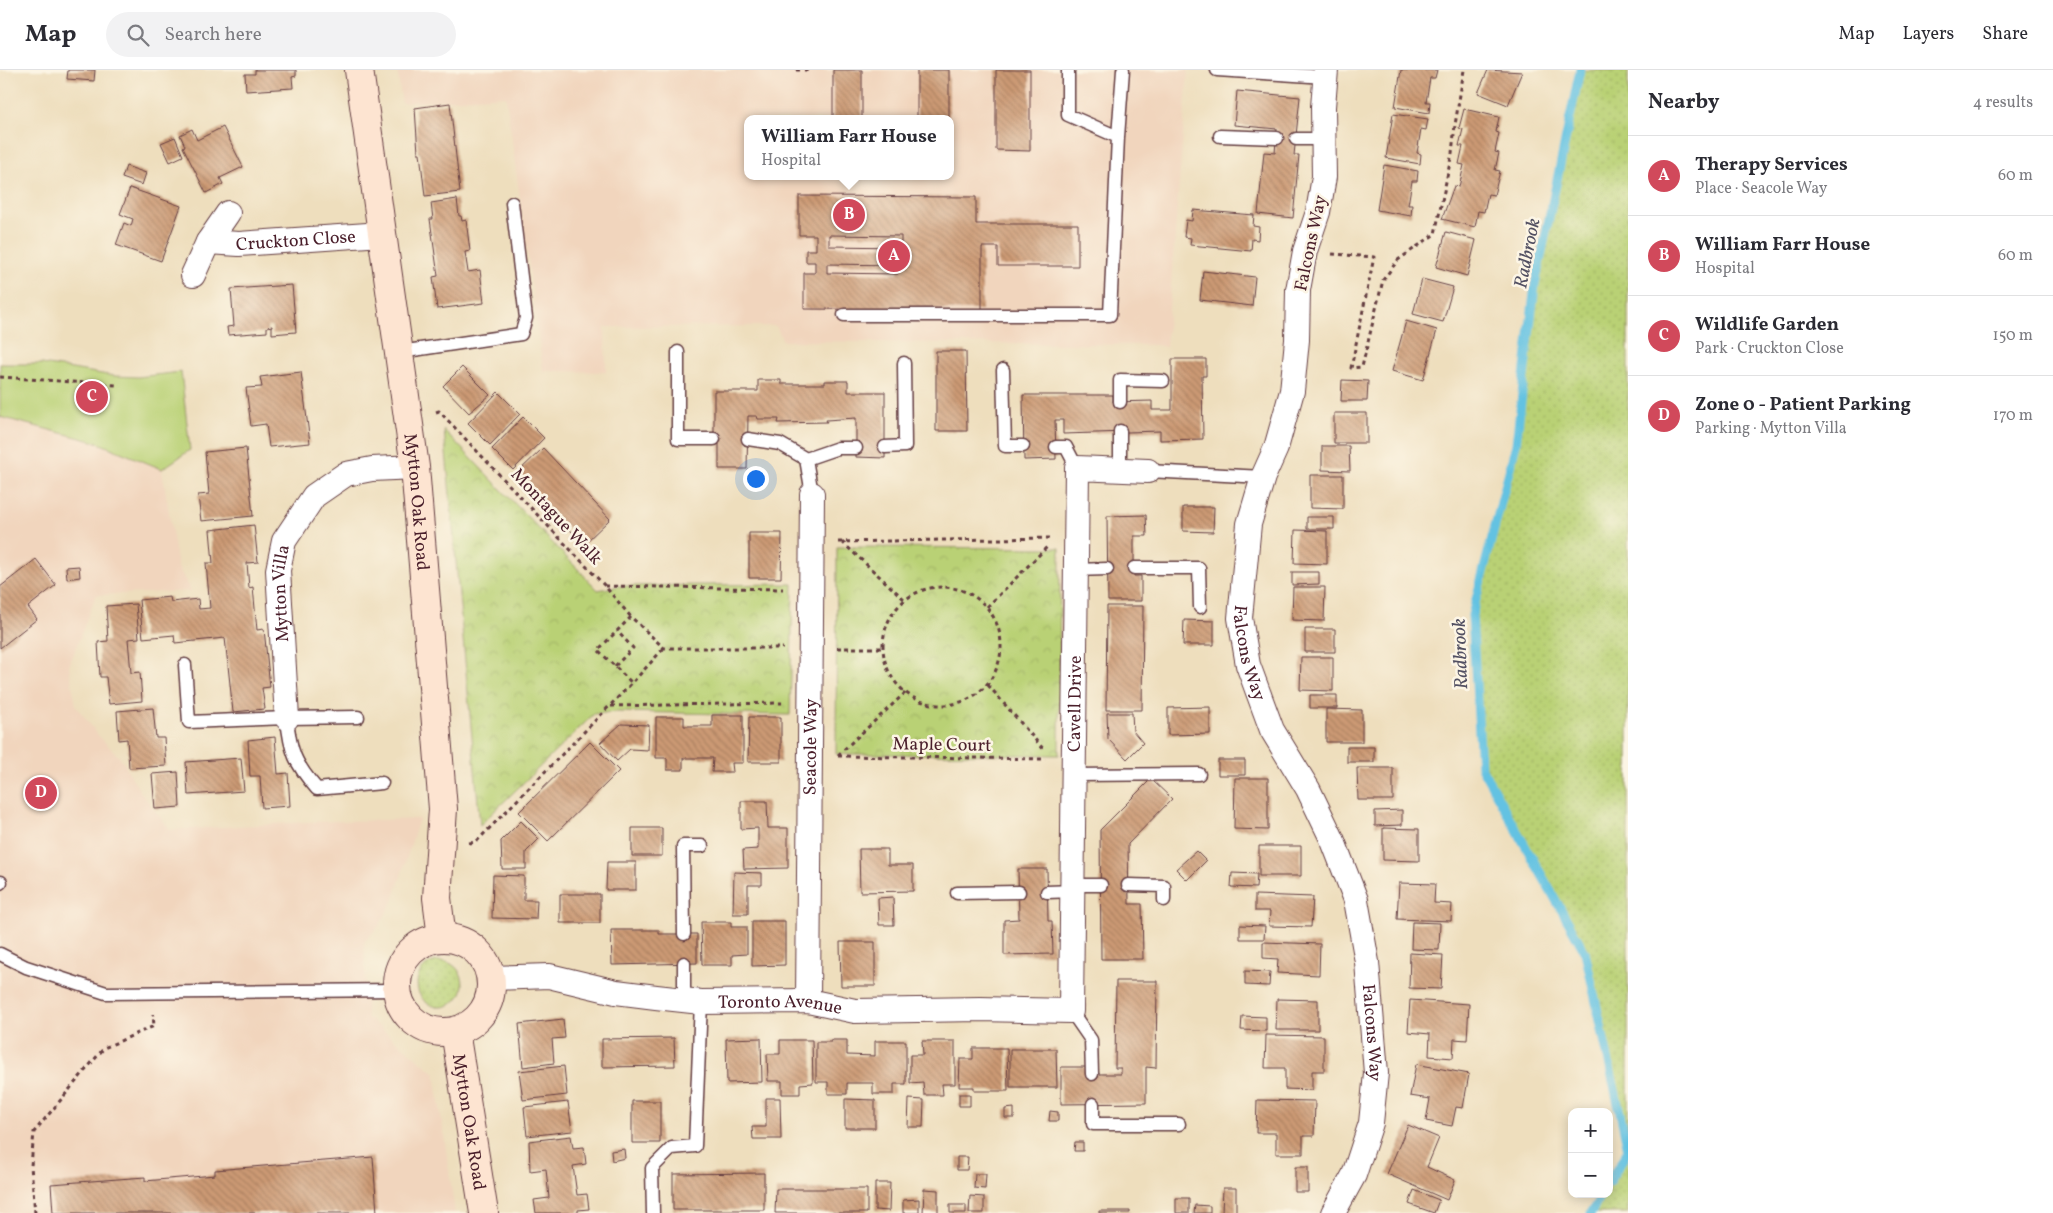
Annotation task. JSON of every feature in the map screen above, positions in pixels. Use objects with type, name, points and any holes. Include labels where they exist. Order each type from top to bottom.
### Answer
[{"type":"main road","name":"Mytton Oak Road","points":[[359,70],[415,467],[444,809],[443,846],[437,898],[442,938]]},
{"type":"main road","points":[[397,990],[398,977],[408,954],[418,946],[442,938],[456,939],[468,944],[480,953],[487,965],[491,978]]},
{"type":"main road","name":"Mytton Oak Road","points":[[397,990],[402,1005],[411,1018],[423,1028],[438,1032],[455,1031],[468,1026],[479,1017],[487,1006],[491,992],[491,978]]},
{"type":"main road","name":"Mytton Oak Road","points":[[455,1031],[484,1213]]},
{"type":"street","name":"Falcons Way","points":[[1326,73],[1324,178],[1318,212],[1305,251],[1298,290],[1297,340],[1292,391],[1276,448],[1263,478],[1249,524],[1243,568],[1240,618],[1248,665],[1272,730],[1308,790],[1333,841],[1356,900],[1367,962],[1376,1073],[1371,1123],[1354,1175],[1332,1213]]},
{"type":"street","points":[[193,275],[208,242],[228,213]]},
{"type":"street","name":"Cruckton Close","points":[[208,242],[240,244],[382,234]]},
{"type":"street","name":"Mytton Villa","points":[[287,718],[278,570],[284,541],[314,496],[346,474],[372,469],[415,467]]},
{"type":"street","points":[[1077,468],[1148,472]]},
{"type":"street","name":"Cavell Drive","points":[[1071,1011],[1074,888],[1077,468]]},
{"type":"street","name":"Seacole Way","points":[[808,1001],[812,494]]},
{"type":"street","name":"Toronto Avenue","points":[[491,978],[549,976],[616,992],[692,1001],[808,1001],[855,1011],[980,1009],[1071,1011]]},
{"type":"lane","points":[[1068,70],[1068,115],[1118,137]]},
{"type":"lane","points":[[844,315],[1110,315],[1123,70]]},
{"type":"lane","points":[[1217,70],[1326,73]]},
{"type":"lane","points":[[1220,136],[1277,138]]},
{"type":"lane","points":[[1296,139],[1324,139]]},
{"type":"lane","points":[[400,352],[521,334],[526,318],[512,203]]},
{"type":"lane","points":[[678,352],[678,439],[714,439]]},
{"type":"lane","points":[[885,447],[905,446],[904,363]]},
{"type":"lane","points":[[1002,370],[1005,446],[1023,446]]},
{"type":"lane","points":[[1120,402],[1120,380],[1163,381]]},
{"type":"lane","points":[[1120,431],[1120,470]]},
{"type":"lane","points":[[748,440],[780,444],[806,459],[838,448],[856,448]]},
{"type":"lane","points":[[1056,447],[1066,447],[1077,468]]},
{"type":"lane","points":[[806,459],[812,494]]},
{"type":"lane","points":[[1148,472],[1263,478]]},
{"type":"lane","points":[[1134,568],[1199,568],[1200,607]]},
{"type":"lane","points":[[1075,570],[1107,569]]},
{"type":"lane","points":[[185,665],[189,722],[358,717]]},
{"type":"lane","points":[[287,718],[289,745],[300,770],[317,789],[382,783]]},
{"type":"lane","points":[[1074,775],[1199,774]]},
{"type":"lane","points":[[684,934],[683,846],[702,846]]},
{"type":"lane","points":[[1047,892],[1100,885]]},
{"type":"lane","points":[[1128,885],[1164,886],[1164,900]]},
{"type":"lane","points":[[957,893],[1019,892]]},
{"type":"lane","points":[[0,954],[26,966],[106,993],[397,990]]},
{"type":"lane","points":[[653,1213],[652,1168],[672,1148],[695,1146],[692,1001],[684,963]]},
{"type":"lane","points":[[1071,1011],[1091,1040],[1092,1074]]},
{"type":"lane","points":[[1093,1104],[1094,1124],[1179,1124]]},
{"type":"path","points":[[796,70],[811,70]]},
{"type":"path","points":[[1305,251],[1374,257],[1351,368],[1362,367],[1383,280],[1398,260],[1434,234],[1452,153],[1454,125],[1464,70]]},
{"type":"path","points":[[0,377],[116,385]]},
{"type":"path","name":"Montague Walk","points":[[428,412],[439,412],[604,586],[630,617],[664,648]]},
{"type":"path","points":[[812,542],[1056,538],[987,607]]},
{"type":"path","points":[[842,542],[904,599]]},
{"type":"path","points":[[604,586],[791,589]]},
{"type":"path","points":[[931,587],[952,587],[968,592],[987,607],[994,615],[1001,635],[1001,659],[988,685],[966,701],[945,706],[926,704],[905,693],[890,676],[882,648],[889,618],[904,599],[931,587]]},
{"type":"path","points":[[630,617],[598,650],[632,683]]},
{"type":"path","points":[[615,666],[633,648],[616,631]]},
{"type":"path","points":[[467,843],[476,842],[610,706],[664,648],[882,648]]},
{"type":"path","name":"Maple Court","points":[[810,755],[1052,759],[988,685]]},
{"type":"path","points":[[838,756],[905,693]]},
{"type":"path","points":[[610,706],[783,703]]},
{"type":"path","points":[[35,1213],[31,1166],[34,1132],[104,1048],[154,1026],[153,992]]},
{"type":"shaded area","points":[[397,70],[1188,70],[1166,347],[1156,345],[783,341],[776,326],[605,327],[606,372],[543,371],[506,96],[402,103]]},
{"type":"shaded area","points":[[0,363],[42,364],[114,376],[138,377],[181,372],[190,450],[162,470],[178,567],[191,591],[96,595],[69,666],[76,706],[98,735],[122,760],[139,790],[170,830],[309,822],[419,819],[393,901],[380,924],[364,942],[367,1017],[435,1073],[455,1213],[0,1213]]},
{"type":"green space","points":[[1580,70],[1628,70],[1628,1150],[1585,952],[1481,767],[1472,615],[1516,444],[1535,285]]},
{"type":"green space","points":[[0,364],[42,364],[114,376],[138,377],[181,372],[190,450],[162,469],[96,442],[0,417]]},
{"type":"green space","points":[[444,430],[598,590],[619,586],[793,584],[790,715],[615,712],[594,714],[480,825]]},
{"type":"green space","points":[[837,547],[1060,548],[1059,755],[836,754]]},
{"type":"green space","points":[[435,961],[445,961],[459,971],[463,984],[459,997],[453,1003],[445,1007],[435,1007],[421,997],[417,989],[417,979],[427,965]]},
{"type":"green space","points":[[1628,1150],[1628,1213],[1591,1213],[1600,1198],[1613,1198],[1613,1175]]},
{"type":"building","points":[[68,70],[95,70],[94,81],[67,79]]},
{"type":"building","points":[[255,70],[296,70],[296,76],[292,77],[293,88],[246,91],[245,74],[255,74]]},
{"type":"building","points":[[833,70],[862,70],[862,115],[833,115]]},
{"type":"building","points":[[917,70],[949,70],[949,115],[917,115]]},
{"type":"building","points":[[996,70],[1030,70],[1030,151],[996,150]]},
{"type":"building","points":[[1401,70],[1437,70],[1435,78],[1430,78],[1426,102],[1430,102],[1429,113],[1395,107]]},
{"type":"building","points":[[1488,70],[1522,72],[1508,105],[1478,93]]},
{"type":"building","points":[[1237,91],[1300,97],[1294,155],[1299,155],[1293,218],[1258,214],[1264,152],[1275,153],[1277,129],[1234,125]]},
{"type":"building","points":[[450,103],[460,192],[425,196],[420,153],[418,153],[415,108]]},
{"type":"building","points":[[1464,109],[1499,117],[1496,132],[1499,133],[1495,152],[1499,153],[1495,170],[1500,171],[1494,195],[1488,194],[1484,212],[1478,211],[1475,227],[1442,219],[1454,186],[1459,187],[1464,165],[1459,164],[1463,146],[1459,146],[1463,129],[1459,128]]},
{"type":"building","points":[[1393,114],[1428,119],[1426,130],[1421,129],[1417,153],[1421,154],[1420,164],[1386,158]]},
{"type":"building","points":[[223,127],[243,167],[220,178],[223,184],[206,193],[183,147],[185,146],[180,135],[192,129],[197,140]]},
{"type":"building","points":[[175,137],[183,156],[170,162],[161,143]]},
{"type":"building","points":[[1384,165],[1418,171],[1417,181],[1412,181],[1408,205],[1412,205],[1411,216],[1377,210]]},
{"type":"building","points":[[126,166],[146,173],[142,185],[122,178]]},
{"type":"building","points":[[130,188],[181,206],[161,261],[116,245],[124,223],[131,226],[133,219],[120,214]]},
{"type":"building","points":[[799,196],[976,197],[976,224],[1078,224],[1078,266],[998,266],[998,247],[982,247],[982,310],[804,309],[804,273],[815,273],[815,262],[806,262],[806,250],[816,250],[816,235],[799,235]],"holes":[[[829,235],[901,236],[901,247],[829,246]],[[827,264],[898,265],[898,274],[827,273]]]},
{"type":"building","points":[[457,199],[459,216],[461,216],[462,221],[466,220],[470,251],[465,252],[468,272],[480,270],[484,303],[437,309],[433,277],[438,276],[430,219],[433,219],[431,203]]},
{"type":"building","points":[[1193,210],[1254,215],[1253,226],[1259,227],[1258,240],[1252,239],[1251,251],[1190,245],[1191,238],[1184,237],[1186,220],[1192,221]]},
{"type":"building","points":[[1446,232],[1476,240],[1467,276],[1436,267]]},
{"type":"building","points":[[1203,271],[1255,277],[1252,306],[1200,300]]},
{"type":"building","points":[[1422,279],[1453,287],[1443,322],[1413,314]]},
{"type":"building","points":[[292,285],[296,332],[272,334],[272,326],[267,327],[267,332],[228,335],[227,327],[234,326],[231,289]]},
{"type":"building","points":[[1406,321],[1437,330],[1423,380],[1392,371]]},
{"type":"building","points":[[936,351],[966,351],[967,431],[936,431]]},
{"type":"building","points":[[1172,359],[1206,359],[1206,376],[1202,376],[1203,439],[1160,440],[1160,431],[1063,434],[1063,420],[1055,420],[1056,459],[1024,460],[1023,395],[1113,395],[1113,402],[1152,401],[1152,410],[1172,410]]},
{"type":"building","points":[[462,367],[490,395],[469,413],[443,386]]},
{"type":"building","points":[[301,372],[310,443],[269,447],[266,424],[251,426],[246,388],[262,387],[260,377]]},
{"type":"building","points":[[758,380],[781,380],[781,384],[825,384],[825,381],[848,381],[848,392],[885,392],[885,458],[856,457],[856,418],[826,420],[827,422],[778,423],[779,419],[758,419],[757,416],[748,416],[747,469],[719,469],[719,444],[714,445],[714,391],[758,391]]},
{"type":"building","points":[[1342,380],[1368,381],[1367,401],[1341,401]]},
{"type":"building","points":[[498,392],[520,414],[490,445],[468,423]]},
{"type":"building","points":[[1334,413],[1367,413],[1367,443],[1334,443]]},
{"type":"building","points":[[523,417],[544,438],[513,470],[492,449]]},
{"type":"building","points":[[1322,446],[1349,446],[1350,471],[1322,470]]},
{"type":"building","points":[[246,448],[253,516],[201,521],[198,495],[209,494],[205,452]]},
{"type":"building","points":[[543,448],[610,519],[584,544],[524,483],[525,481],[517,473]]},
{"type":"building","points":[[1310,475],[1343,475],[1343,509],[1310,508]]},
{"type":"building","points":[[1183,507],[1214,507],[1213,532],[1183,531]]},
{"type":"building","points":[[1146,515],[1147,536],[1134,536],[1134,576],[1141,576],[1141,601],[1108,601],[1107,516]]},
{"type":"building","points":[[1307,517],[1334,517],[1334,529],[1307,529]]},
{"type":"building","points":[[254,525],[258,562],[247,563],[249,588],[253,587],[257,630],[264,629],[270,687],[262,688],[265,709],[233,712],[225,638],[175,643],[174,635],[143,638],[139,600],[170,597],[171,602],[198,599],[199,609],[210,608],[206,563],[213,563],[210,530]]},
{"type":"building","points":[[1295,530],[1327,531],[1327,564],[1294,563]]},
{"type":"building","points":[[749,533],[782,533],[781,578],[749,578]]},
{"type":"building","points":[[36,559],[56,585],[28,607],[37,619],[0,648],[0,587]]},
{"type":"building","points":[[79,566],[80,577],[67,579],[66,567]]},
{"type":"building","points":[[1292,572],[1319,572],[1319,584],[1292,585]]},
{"type":"building","points":[[1293,587],[1325,587],[1324,621],[1292,620]]},
{"type":"building","points":[[136,604],[139,638],[128,639],[131,673],[140,672],[142,701],[109,704],[106,677],[100,677],[98,642],[108,641],[106,606]]},
{"type":"building","points":[[1107,606],[1143,606],[1142,710],[1106,710]]},
{"type":"building","points":[[1184,620],[1214,621],[1214,645],[1183,645]]},
{"type":"building","points":[[1305,629],[1335,629],[1335,652],[1305,652]]},
{"type":"building","points":[[1301,657],[1333,657],[1333,691],[1300,690]]},
{"type":"building","points":[[1310,695],[1337,695],[1337,708],[1310,708]]},
{"type":"building","points":[[1210,707],[1210,734],[1168,735],[1168,708]]},
{"type":"building","points":[[153,708],[156,738],[164,738],[166,766],[129,768],[127,739],[119,740],[117,711]]},
{"type":"building","points":[[1326,709],[1362,710],[1362,742],[1326,742]]},
{"type":"building","points":[[1107,713],[1132,713],[1133,731],[1143,743],[1127,759],[1108,739]]},
{"type":"building","points":[[712,715],[743,715],[743,763],[732,763],[733,772],[712,772],[713,758],[683,758],[683,770],[667,770],[667,758],[656,758],[656,717],[684,717],[684,726],[712,726]]},
{"type":"building","points":[[749,717],[781,717],[781,762],[748,762]]},
{"type":"building","points":[[621,724],[649,725],[648,750],[630,749],[617,761],[600,743]]},
{"type":"building","points":[[275,737],[278,774],[288,773],[290,806],[262,808],[260,776],[250,776],[248,740]]},
{"type":"building","points":[[590,742],[619,771],[548,841],[519,812]]},
{"type":"building","points":[[1347,747],[1374,747],[1374,762],[1347,762]]},
{"type":"building","points":[[241,758],[244,791],[188,795],[186,762]]},
{"type":"building","points":[[1218,760],[1245,760],[1245,775],[1218,775]]},
{"type":"building","points":[[1357,768],[1393,768],[1393,800],[1358,800]]},
{"type":"building","points":[[178,772],[180,807],[155,809],[152,774]]},
{"type":"building","points":[[1235,778],[1268,778],[1268,830],[1234,829]]},
{"type":"building","points":[[1151,779],[1172,799],[1128,844],[1129,904],[1142,904],[1143,959],[1101,959],[1100,830]]},
{"type":"building","points":[[741,801],[767,801],[768,828],[788,828],[788,868],[744,869],[743,850],[758,849],[758,828],[741,829]]},
{"type":"building","points":[[1402,810],[1402,825],[1375,826],[1375,811]]},
{"type":"building","points":[[521,821],[539,839],[526,852],[526,869],[502,869],[501,841]]},
{"type":"building","points":[[632,828],[662,828],[662,856],[632,856]]},
{"type":"building","points":[[1383,828],[1419,829],[1419,861],[1383,860]]},
{"type":"building","points":[[1259,846],[1301,846],[1301,876],[1259,876]]},
{"type":"building","points":[[859,849],[888,849],[888,865],[913,865],[913,891],[860,892]]},
{"type":"building","points":[[1196,851],[1206,861],[1187,880],[1176,869]]},
{"type":"building","points":[[607,862],[636,862],[636,890],[606,890]]},
{"type":"building","points":[[1018,869],[1047,869],[1048,921],[1052,921],[1053,954],[1004,955],[1004,920],[1019,919]]},
{"type":"building","points":[[734,872],[762,873],[762,885],[748,885],[748,914],[733,914]]},
{"type":"building","points":[[1232,873],[1257,874],[1256,888],[1231,887]]},
{"type":"building","points":[[493,875],[524,876],[524,900],[537,900],[536,919],[492,918]]},
{"type":"building","points":[[1399,883],[1435,884],[1434,903],[1452,904],[1451,921],[1397,919]]},
{"type":"building","points":[[560,894],[600,894],[600,923],[560,923]]},
{"type":"building","points":[[1255,895],[1313,897],[1311,927],[1269,926],[1270,911],[1255,911]]},
{"type":"building","points":[[893,897],[894,925],[879,925],[878,898]]},
{"type":"building","points":[[752,921],[785,921],[785,965],[752,966]]},
{"type":"building","points":[[701,922],[731,922],[731,927],[747,927],[747,954],[732,955],[732,965],[702,965]]},
{"type":"building","points":[[1412,922],[1440,923],[1439,950],[1411,949]]},
{"type":"building","points":[[1240,925],[1265,926],[1264,939],[1240,939]]},
{"type":"building","points":[[611,930],[659,930],[659,934],[697,934],[697,963],[612,965]]},
{"type":"building","points":[[840,942],[875,942],[875,986],[841,986]]},
{"type":"building","points":[[1263,942],[1320,944],[1319,975],[1277,973],[1278,959],[1263,958]]},
{"type":"building","points":[[1410,953],[1443,955],[1441,989],[1409,988]]},
{"type":"building","points":[[1245,971],[1270,972],[1269,986],[1245,985]]},
{"type":"building","points":[[1116,981],[1157,981],[1156,1068],[1146,1067],[1146,1103],[1061,1104],[1061,1067],[1086,1067],[1086,1074],[1121,1074],[1121,1068],[1115,1068]]},
{"type":"building","points":[[1277,999],[1318,1000],[1318,1030],[1276,1030]]},
{"type":"building","points":[[1410,1000],[1469,1004],[1467,1040],[1454,1039],[1453,1058],[1429,1056],[1430,1034],[1408,1032]]},
{"type":"building","points":[[1242,1016],[1266,1017],[1266,1031],[1241,1030]]},
{"type":"building","points":[[563,1019],[565,1038],[552,1039],[554,1063],[523,1067],[519,1024]]},
{"type":"building","points":[[1266,1035],[1324,1036],[1324,1071],[1312,1071],[1312,1090],[1285,1089],[1285,1068],[1265,1068]]},
{"type":"building","points":[[674,1038],[675,1066],[602,1067],[602,1039]]},
{"type":"building","points":[[761,1038],[762,1082],[727,1083],[726,1039]]},
{"type":"building","points":[[780,1040],[812,1040],[813,1083],[800,1084],[800,1094],[782,1094],[782,1081],[768,1081],[767,1054],[780,1054]]},
{"type":"building","points":[[831,1040],[847,1040],[847,1055],[875,1056],[875,1041],[906,1041],[906,1084],[894,1084],[894,1094],[873,1094],[873,1083],[847,1083],[847,1094],[828,1094],[828,1082],[816,1082],[816,1042],[831,1042]]},
{"type":"building","points":[[922,1041],[955,1041],[955,1084],[942,1084],[943,1095],[924,1095],[923,1082],[910,1083],[910,1055],[923,1055]]},
{"type":"building","points":[[973,1048],[1007,1048],[1008,1091],[974,1091],[974,1087],[959,1087],[960,1059],[973,1059]]},
{"type":"building","points":[[1010,1049],[1056,1049],[1057,1087],[1010,1087]]},
{"type":"building","points":[[1416,1064],[1469,1074],[1463,1108],[1456,1107],[1452,1126],[1426,1121],[1430,1099],[1410,1096]]},
{"type":"building","points":[[564,1066],[567,1095],[523,1100],[519,1071]]},
{"type":"building","points":[[959,1094],[970,1094],[970,1106],[959,1106]]},
{"type":"building","points":[[766,1098],[780,1098],[781,1139],[753,1139],[752,1127],[766,1127]]},
{"type":"building","points":[[845,1099],[875,1100],[875,1128],[845,1128]]},
{"type":"building","points":[[909,1099],[924,1100],[923,1127],[908,1127]]},
{"type":"building","points":[[1257,1100],[1315,1101],[1314,1136],[1303,1136],[1303,1154],[1276,1154],[1276,1133],[1256,1133]]},
{"type":"building","points":[[632,1101],[660,1101],[660,1143],[632,1143]]},
{"type":"building","points":[[568,1102],[572,1131],[527,1136],[524,1107]]},
{"type":"building","points":[[1014,1108],[1014,1118],[1005,1118],[1005,1109]]},
{"type":"building","points":[[1050,1111],[1058,1112],[1058,1121],[1049,1121]]},
{"type":"building","points":[[1408,1125],[1439,1138],[1427,1167],[1455,1180],[1447,1200],[1387,1174]]},
{"type":"building","points":[[571,1136],[573,1148],[584,1147],[586,1164],[573,1166],[577,1195],[587,1194],[589,1209],[578,1210],[578,1213],[536,1213],[534,1200],[549,1198],[546,1169],[530,1171],[529,1141]]},
{"type":"building","points":[[1075,1142],[1083,1142],[1083,1151],[1074,1151]]},
{"type":"building","points":[[624,1149],[625,1158],[612,1161],[611,1151]]},
{"type":"building","points":[[373,1157],[377,1213],[53,1213],[51,1184],[145,1177],[145,1181],[215,1175],[215,1170]]},
{"type":"building","points":[[957,1157],[968,1157],[967,1170],[957,1170]]},
{"type":"building","points":[[1295,1167],[1308,1167],[1308,1192],[1295,1192]]},
{"type":"building","points":[[764,1173],[764,1210],[673,1210],[673,1174]]},
{"type":"building","points":[[975,1174],[986,1174],[985,1189],[974,1188]]},
{"type":"building","points":[[875,1183],[890,1183],[889,1211],[875,1210]]},
{"type":"building","points":[[1223,1188],[1236,1188],[1236,1213],[1222,1213]]},
{"type":"building","points":[[776,1189],[867,1189],[867,1213],[775,1213]]},
{"type":"building","points":[[924,1189],[938,1190],[938,1213],[923,1213]]},
{"type":"building","points":[[1414,1190],[1439,1200],[1434,1213],[1409,1204]]},
{"type":"building","points":[[970,1196],[984,1197],[984,1213],[969,1213]]},
{"type":"building","points":[[1176,1198],[1189,1198],[1189,1213],[1176,1213]]},
{"type":"building","points":[[919,1199],[919,1213],[903,1213],[903,1200]]},
{"type":"building","points":[[950,1205],[966,1205],[966,1213],[950,1213]]},
{"type":"building","points":[[1195,1205],[1210,1206],[1210,1213],[1194,1213]]},
{"type":"building","points":[[1099,1211],[1130,1211],[1130,1213],[1099,1213]]},
{"type":"waterway","name":"Radbrook","points":[[1580,70],[1535,285],[1516,444],[1472,615],[1481,767],[1585,952],[1628,1150],[1613,1175]]},
{"type":"waterway","name":"Radbrook","points":[[1591,1213],[1600,1198]]},
{"type":"place","name":"William Farr House","points":[[849,215]]},
{"type":"place","name":"Therapy Services","points":[[894,256]]},
{"type":"place","name":"Wildlife Garden","points":[[92,397]]},
{"type":"place","name":"Zone 0 - Patient Parking","points":[[41,793]]}]
